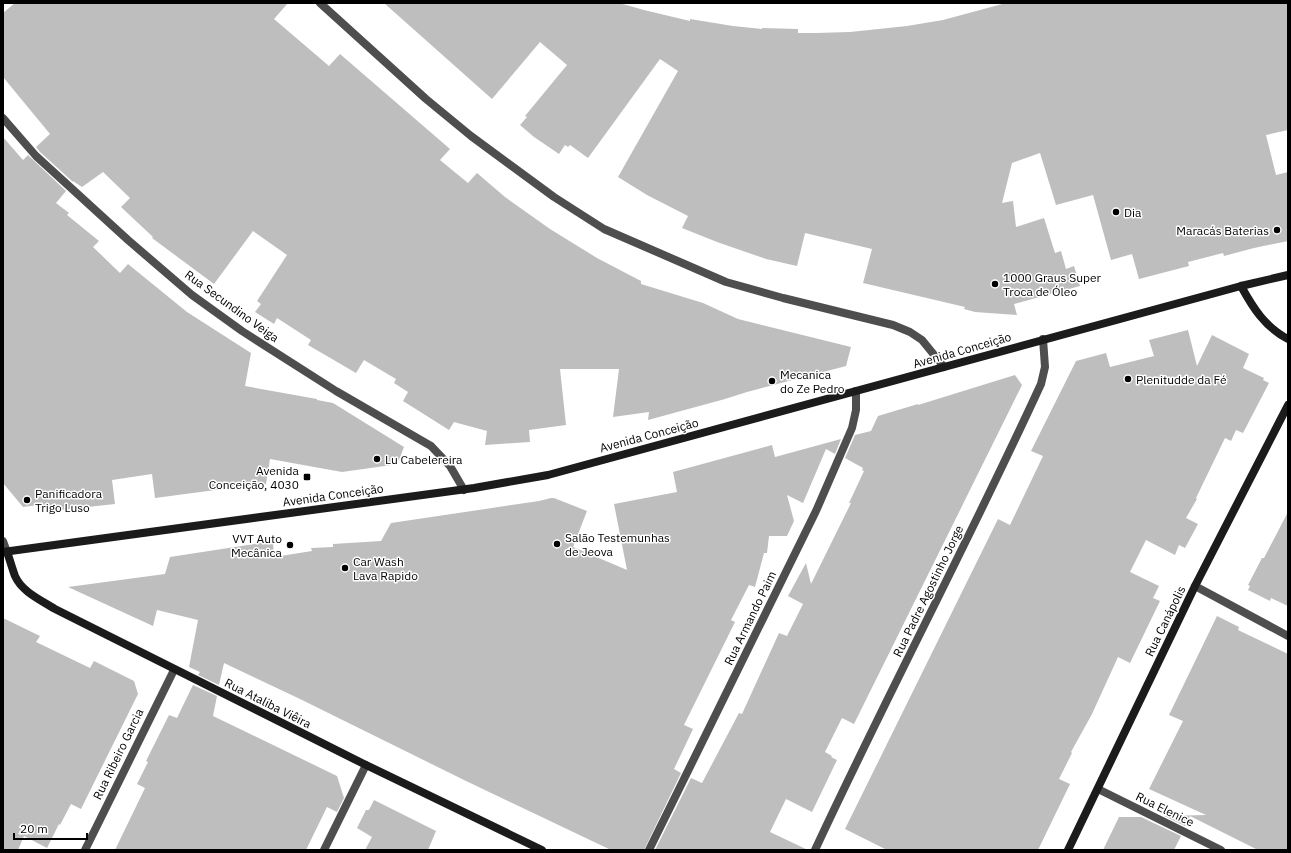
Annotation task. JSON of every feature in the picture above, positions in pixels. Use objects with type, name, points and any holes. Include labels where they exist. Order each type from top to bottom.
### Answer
[{"type":"main road","name":"Avenida Conceição","points":[[5,552],[464,490],[548,475],[1241,286],[1288,275]]},
{"type":"main road","points":[[1241,286],[1254,309],[1270,327],[1288,339]]},
{"type":"main road","name":"Rua Canápolis","points":[[1068,850],[1195,586],[1288,406]]},
{"type":"main road","name":"Rua Ataliba Viêira","points":[[5,552],[16,578],[23,586],[33,596],[55,609],[366,766],[542,850]]},
{"type":"street","points":[[320,3],[426,99],[471,136],[554,197],[604,229],[726,282],[783,298],[893,325],[910,332],[922,340],[944,367]]},
{"type":"street","name":"Rua Secundino Veiga","points":[[3,118],[36,156],[128,240],[192,295],[242,331],[336,391],[431,446],[450,466],[464,490]]},
{"type":"street","name":"Rua Padre Agostinho Jorge","points":[[815,850],[1041,384],[1045,367],[1043,340]]},
{"type":"street","name":"Rua Armando Paim","points":[[649,850],[819,503],[852,428],[856,410],[856,391]]},
{"type":"street","points":[[3,541],[5,552]]},
{"type":"street","points":[[1195,586],[1288,636]]},
{"type":"street","name":"Rua Ribeiro Garcia","points":[[84,850],[174,670]]},
{"type":"street","points":[[324,850],[366,766]]},
{"type":"street","name":"Rua Elenice","points":[[1098,788],[1221,850]]},
{"type":"building","points":[[15,3],[288,3],[274,19],[329,66],[340,54],[450,149],[440,160],[468,183],[477,173],[505,197],[550,229],[597,258],[641,281],[641,284],[703,303],[738,319],[851,347],[846,366],[648,420],[649,412],[613,417],[619,369],[560,369],[566,425],[529,430],[530,442],[485,445],[487,431],[454,422],[449,430],[403,401],[408,392],[394,383],[396,379],[364,360],[356,373],[308,345],[311,340],[277,318],[274,324],[255,312],[261,304],[257,301],[287,255],[253,231],[214,284],[152,238],[153,237],[121,207],[130,198],[103,172],[82,187],[73,182],[40,152],[36,147],[50,134],[3,77],[3,13]]},
{"type":"building","points":[[384,3],[619,3],[690,21],[690,19],[762,29],[798,29],[798,33],[816,33],[850,32],[907,26],[943,20],[1006,3],[1288,3],[1288,130],[1266,135],[1276,175],[1288,172],[1288,241],[1224,256],[1223,253],[1188,262],[1189,266],[1139,279],[1132,254],[1111,260],[1093,195],[1056,205],[1040,153],[1012,163],[1002,203],[1013,201],[1016,227],[1044,218],[1055,253],[1061,251],[1066,269],[1074,266],[1080,286],[1014,304],[1017,315],[975,312],[964,309],[965,307],[863,283],[872,249],[805,233],[797,266],[766,259],[682,228],[688,216],[647,195],[618,177],[678,71],[660,59],[588,158],[570,145],[568,147],[565,145],[559,154],[534,137],[520,125],[527,117],[525,116],[567,65],[540,42],[492,99]]},
{"type":"building","points":[[3,137],[23,160],[28,155],[66,191],[56,203],[69,213],[67,215],[99,241],[93,247],[120,273],[128,264],[187,312],[251,353],[245,386],[333,403],[404,447],[399,460],[392,465],[342,472],[270,459],[266,484],[155,498],[152,474],[112,480],[115,504],[60,510],[38,505],[23,507],[3,483]]},
{"type":"building","points":[[1188,330],[1197,366],[1212,335],[1249,354],[1243,368],[1264,378],[1263,380],[1269,383],[1243,433],[1236,430],[1231,441],[1225,438],[1196,498],[1197,499],[1186,518],[1198,524],[1185,548],[1179,545],[1175,555],[1146,540],[1130,572],[1159,586],[1153,598],[1160,601],[1130,663],[1118,657],[1092,714],[1071,752],[1072,753],[1059,779],[1070,784],[1038,850],[887,850],[845,829],[998,519],[1010,525],[1043,456],[1031,451],[1076,361],[1106,353],[1110,367],[1154,356],[1149,340]]},
{"type":"building","points":[[1015,375],[1022,385],[854,724],[842,718],[825,752],[837,760],[812,812],[786,799],[770,832],[808,850],[655,850],[691,778],[702,783],[739,713],[742,714],[779,633],[787,636],[803,604],[788,596],[806,563],[811,584],[851,503],[849,503],[864,471],[862,470],[863,468],[845,458],[855,435],[871,431],[878,416]]},
{"type":"building","points":[[841,439],[835,454],[826,449],[803,503],[787,495],[794,521],[787,536],[769,536],[767,553],[764,553],[755,587],[749,585],[731,620],[735,622],[684,725],[693,729],[674,769],[681,773],[644,850],[611,850],[224,663],[219,685],[198,675],[200,672],[189,667],[198,620],[157,610],[153,626],[68,587],[165,574],[170,557],[273,541],[274,557],[312,551],[311,548],[333,547],[333,544],[381,541],[391,523],[551,498],[587,511],[573,547],[627,570],[614,504],[677,492],[673,472],[772,445],[775,457]]},
{"type":"building","points":[[1288,512],[1288,606],[1271,598],[1270,601],[1248,590],[1250,586],[1248,585]]},
{"type":"building","points":[[1217,616],[1239,627],[1238,630],[1288,654],[1288,850],[1258,850],[1190,816],[1185,826],[1164,816],[1206,815],[1149,789],[1183,721],[1169,715]]},
{"type":"building","points":[[3,618],[40,636],[36,642],[90,668],[94,661],[134,681],[138,694],[81,809],[71,804],[47,848],[24,836],[18,850],[3,850]]},
{"type":"building","points":[[193,685],[217,696],[213,716],[337,776],[344,798],[337,812],[327,807],[306,850],[115,850],[145,788],[137,784],[148,762],[146,761],[169,715],[177,718]]},
{"type":"building","points":[[374,800],[436,831],[428,850],[365,850],[372,837],[357,828],[366,810],[369,810]]},
{"type":"building","points":[[1119,817],[1141,817],[1181,836],[1174,850],[1103,850]]},
{"type":"place","name":"Dia","points":[[1116,212]]},
{"type":"place","name":"Maracás Baterias","points":[[1277,230]]},
{"type":"place","name":"1000 Graus Super Troca de Óleo","points":[[995,284]]},
{"type":"place","name":"Plenitudde da Fé","points":[[1128,379]]},
{"type":"place","name":"Mecanica do Ze Pedro","points":[[772,381]]},
{"type":"place","name":"Lu Cabelereira","points":[[377,459]]},
{"type":"place","name":"Avenida Conceição, 4030","points":[[307,477]]},
{"type":"place","name":"Panificadora Trigo Luso","points":[[27,500]]},
{"type":"place","name":"Salão Testemunhas de Jeova","points":[[557,544]]},
{"type":"place","name":"VVT Auto Mecânica","points":[[290,545]]},
{"type":"place","name":"Car Wash Lava Rapido","points":[[345,568]]}]
